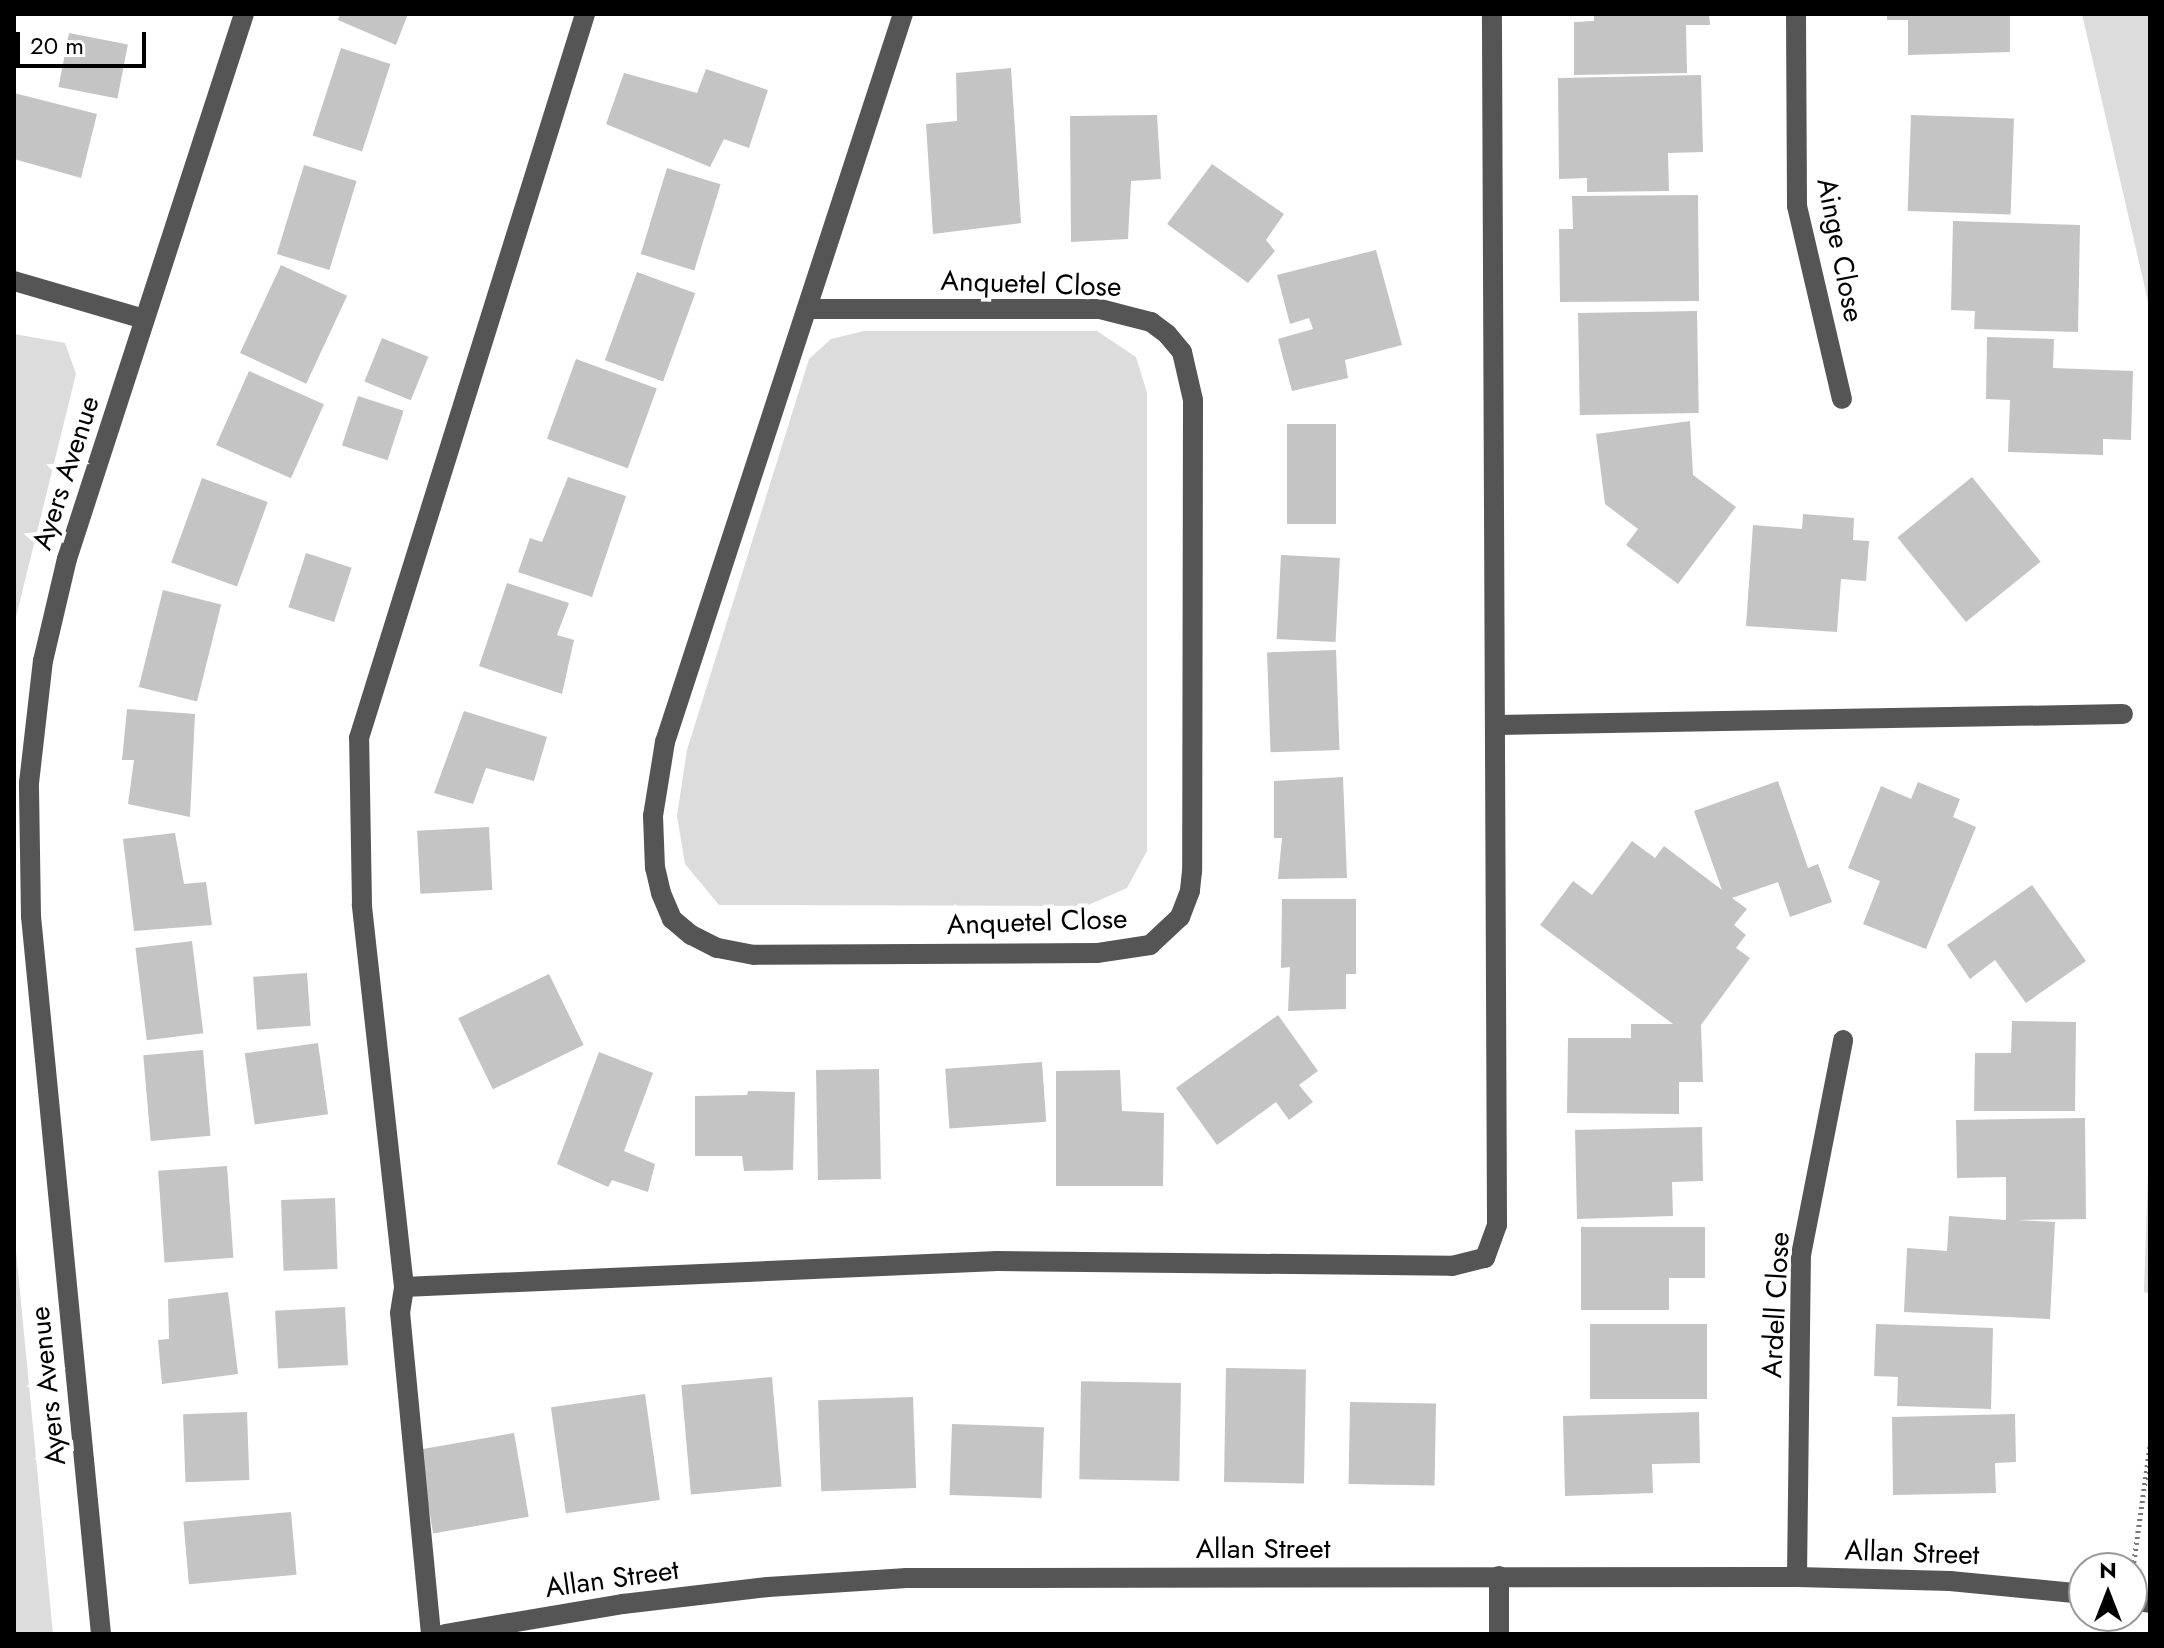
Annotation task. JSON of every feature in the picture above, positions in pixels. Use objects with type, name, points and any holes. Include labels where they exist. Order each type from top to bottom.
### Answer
[{"type":"street","name":"Ayers Avenue","points":[[101,1634],[31,916],[29,783],[43,661],[55,609],[144,319],[244,14]]},
{"type":"street","points":[[431,1634],[400,1313],[404,1287],[362,904],[359,738],[585,14]]},
{"type":"street","name":"Anquetel Close","points":[[809,309],[1100,309],[1151,322],[1167,334],[1182,352],[1193,400],[1192,871],[1190,891],[1180,917],[1150,945],[1097,953],[754,955],[717,948],[672,919],[655,868],[653,816],[665,742],[903,14]]},
{"type":"street","points":[[404,1287],[997,1261],[1452,1266],[1485,1258],[1497,1225],[1492,14]]},
{"type":"street","name":"Ainge Close","points":[[1796,14],[1797,206],[1842,399]]},
{"type":"street","points":[[14,281],[144,319]]},
{"type":"street","points":[[1495,725],[2123,714]]},
{"type":"street","name":"Ardell Close","points":[[1797,1577],[1801,1255],[1843,1040]]},
{"type":"street","points":[[1499,1576],[1499,1634]]},
{"type":"street","name":"Allan Street","points":[[445,1634],[623,1604],[768,1587],[907,1578],[1797,1577],[1950,1581],[2068,1592]]},
{"type":"path","points":[[2135,1552],[2150,1446]]},
{"type":"shaded area","points":[[2082,14],[2150,14],[2150,310]]},
{"type":"shaded area","points":[[864,331],[1097,331],[1136,357],[1147,393],[1147,851],[1127,888],[1086,906],[719,905],[685,864],[677,816],[687,750],[809,359],[831,339]]},
{"type":"shaded area","points":[[14,334],[65,343],[76,374],[14,625]]},
{"type":"shaded area","points":[[2150,1112],[2150,1294],[2144,1292]]},
{"type":"shaded area","points":[[14,1230],[53,1634],[14,1634]]},
{"type":"building","points":[[340,14],[408,14],[396,45],[338,20]]},
{"type":"building","points":[[1594,14],[1709,14],[1710,25],[1686,25],[1687,73],[1574,75],[1574,22],[1594,21]]},
{"type":"building","points":[[1887,14],[2010,14],[2010,52],[1908,55],[1908,20],[1887,20]]},
{"type":"building","points":[[69,33],[128,44],[117,98],[59,87]]},
{"type":"building","points":[[341,48],[390,64],[362,152],[313,135]]},
{"type":"building","points":[[1011,68],[1021,223],[933,234],[926,124],[957,121],[956,73]]},
{"type":"building","points":[[706,69],[768,90],[749,148],[724,139],[710,167],[606,124],[624,73],[697,93]]},
{"type":"building","points":[[1701,75],[1703,152],[1668,153],[1669,191],[1587,192],[1587,178],[1559,179],[1558,78]]},
{"type":"building","points":[[14,93],[97,114],[81,178],[14,159]]},
{"type":"building","points":[[1157,115],[1161,179],[1131,181],[1128,239],[1071,242],[1070,116]]},
{"type":"building","points":[[1911,115],[2014,119],[2011,215],[1908,211]]},
{"type":"building","points":[[1212,164],[1284,214],[1266,240],[1275,251],[1248,283],[1167,224]]},
{"type":"building","points":[[304,165],[357,181],[329,270],[277,254]]},
{"type":"building","points":[[667,168],[721,184],[694,270],[641,254]]},
{"type":"building","points":[[1698,195],[1699,301],[1560,302],[1559,229],[1573,229],[1572,196]]},
{"type":"building","points":[[1953,221],[2080,225],[2078,332],[1974,329],[1975,311],[1951,310]]},
{"type":"building","points":[[1376,250],[1402,345],[1345,360],[1348,378],[1292,391],[1278,339],[1313,329],[1309,318],[1290,324],[1277,275]]},
{"type":"building","points":[[281,265],[347,296],[306,384],[240,353]]},
{"type":"building","points":[[637,272],[695,293],[663,382],[605,360]]},
{"type":"building","points":[[1697,311],[1699,413],[1580,415],[1578,313]]},
{"type":"building","points":[[1987,337],[2054,339],[2053,368],[2133,371],[2131,440],[2103,439],[2103,455],[2008,452],[2010,400],[1986,399]]},
{"type":"building","points":[[382,338],[428,357],[411,400],[364,382]]},
{"type":"building","points":[[576,359],[657,388],[628,468],[547,439]]},
{"type":"building","points":[[249,371],[324,404],[291,478],[216,445]]},
{"type":"building","points":[[358,396],[404,411],[388,460],[342,445]]},
{"type":"building","points":[[1690,421],[1693,475],[1736,507],[1678,584],[1626,545],[1638,529],[1605,504],[1596,434]]},
{"type":"building","points":[[1287,424],[1336,424],[1336,524],[1287,524]]},
{"type":"building","points":[[568,477],[626,496],[592,597],[518,572],[530,538],[542,542]]},
{"type":"building","points":[[1972,477],[2041,562],[1966,622],[1897,537]]},
{"type":"building","points":[[202,478],[268,502],[237,587],[171,563]]},
{"type":"building","points":[[1803,514],[1854,518],[1853,540],[1869,541],[1866,581],[1841,579],[1837,632],[1746,626],[1753,525],[1802,529]]},
{"type":"building","points":[[306,553],[352,568],[334,622],[288,607]]},
{"type":"building","points":[[1281,555],[1340,558],[1336,642],[1277,639]]},
{"type":"building","points":[[507,583],[569,603],[557,635],[574,640],[562,694],[479,666]]},
{"type":"building","points":[[163,590],[221,605],[197,702],[139,687]]},
{"type":"building","points":[[1336,650],[1339,750],[1271,752],[1267,652]]},
{"type":"building","points":[[127,709],[195,714],[190,817],[128,804],[134,760],[122,760]]},
{"type":"building","points":[[464,711],[547,737],[534,781],[486,768],[473,804],[434,793]]},
{"type":"building","points":[[1343,777],[1347,878],[1278,879],[1282,838],[1274,838],[1274,781]]},
{"type":"building","points":[[1778,781],[1808,868],[1818,864],[1832,902],[1790,917],[1778,882],[1732,898],[1747,909],[1734,925],[1746,935],[1736,948],[1750,958],[1701,1025],[1703,1082],[1679,1082],[1679,1114],[1567,1113],[1568,1038],[1631,1038],[1631,1024],[1673,1024],[1540,925],[1573,881],[1592,895],[1632,841],[1655,858],[1664,846],[1722,890],[1694,811]]},
{"type":"building","points":[[1918,782],[1960,799],[1953,817],[1976,827],[1926,949],[1863,924],[1880,881],[1848,868],[1881,786],[1911,799]]},
{"type":"building","points":[[489,827],[492,890],[420,894],[417,831]]},
{"type":"building","points":[[175,833],[184,884],[206,882],[212,925],[134,931],[123,839]]},
{"type":"building","points":[[2032,885],[2086,961],[2026,1003],[1995,960],[1970,979],[1947,945]]},
{"type":"building","points":[[1282,899],[1356,899],[1356,974],[1346,974],[1346,1009],[1288,1011],[1290,967],[1281,968]]},
{"type":"building","points":[[192,941],[203,1033],[147,1040],[135,948]]},
{"type":"building","points":[[307,973],[311,1026],[257,1030],[253,977]]},
{"type":"building","points":[[549,974],[584,1045],[493,1089],[458,1018]]},
{"type":"building","points":[[1278,1015],[1318,1071],[1299,1085],[1313,1102],[1289,1120],[1276,1102],[1217,1145],[1176,1088]]},
{"type":"building","points":[[2012,1021],[2076,1022],[2075,1111],[1974,1111],[1975,1053],[2011,1053]]},
{"type":"building","points":[[318,1043],[328,1114],[255,1125],[245,1053]]},
{"type":"building","points":[[203,1050],[210,1136],[151,1141],[143,1055]]},
{"type":"building","points":[[599,1052],[653,1073],[624,1151],[655,1164],[648,1192],[612,1180],[608,1187],[557,1164]]},
{"type":"building","points":[[1042,1062],[1046,1122],[949,1129],[945,1069]]},
{"type":"building","points":[[879,1069],[881,1179],[818,1180],[816,1070]]},
{"type":"building","points":[[1120,1070],[1122,1111],[1164,1113],[1163,1186],[1056,1186],[1056,1071]]},
{"type":"building","points":[[748,1091],[795,1092],[793,1170],[744,1171],[742,1156],[695,1156],[695,1096],[747,1095]]},
{"type":"building","points":[[2085,1118],[2086,1219],[2017,1220],[2055,1222],[2050,1319],[1904,1312],[1907,1248],[1947,1251],[1949,1216],[2006,1220],[2006,1177],[1957,1178],[1956,1120]]},
{"type":"building","points":[[1702,1127],[1703,1181],[1672,1182],[1673,1216],[1577,1219],[1575,1130]]},
{"type":"building","points":[[227,1166],[233,1258],[165,1263],[158,1171]]},
{"type":"building","points":[[335,1198],[337,1269],[284,1271],[281,1200]]},
{"type":"building","points":[[1581,1227],[1705,1227],[1705,1278],[1669,1278],[1669,1310],[1581,1310]]},
{"type":"building","points":[[228,1292],[238,1374],[162,1384],[158,1340],[169,1339],[168,1299]]},
{"type":"building","points":[[345,1307],[348,1365],[278,1369],[275,1311]]},
{"type":"building","points":[[1590,1324],[1707,1324],[1707,1399],[1590,1399]]},
{"type":"building","points":[[1876,1324],[1993,1328],[1991,1409],[1897,1406],[1898,1377],[1874,1376]]},
{"type":"building","points":[[1226,1368],[1306,1369],[1304,1483],[1224,1482]]},
{"type":"building","points":[[772,1377],[782,1487],[691,1495],[681,1385]]},
{"type":"building","points":[[1081,1381],[1181,1383],[1179,1481],[1079,1479]]},
{"type":"building","points":[[645,1394],[660,1500],[566,1513],[551,1407]]},
{"type":"building","points":[[913,1397],[916,1488],[821,1491],[818,1400]]},
{"type":"building","points":[[1350,1402],[1436,1404],[1435,1485],[1349,1484]]},
{"type":"building","points":[[247,1412],[249,1480],[185,1482],[183,1414]]},
{"type":"building","points":[[1699,1412],[1700,1463],[1652,1464],[1653,1493],[1565,1496],[1563,1416]]},
{"type":"building","points":[[2015,1414],[2016,1462],[1995,1463],[1996,1493],[1893,1495],[1892,1417]]},
{"type":"building","points":[[952,1424],[1044,1427],[1041,1498],[950,1495]]},
{"type":"building","points":[[514,1433],[529,1517],[433,1534],[418,1450]]},
{"type":"building","points":[[291,1512],[296,1575],[189,1584],[183,1521]]}]
